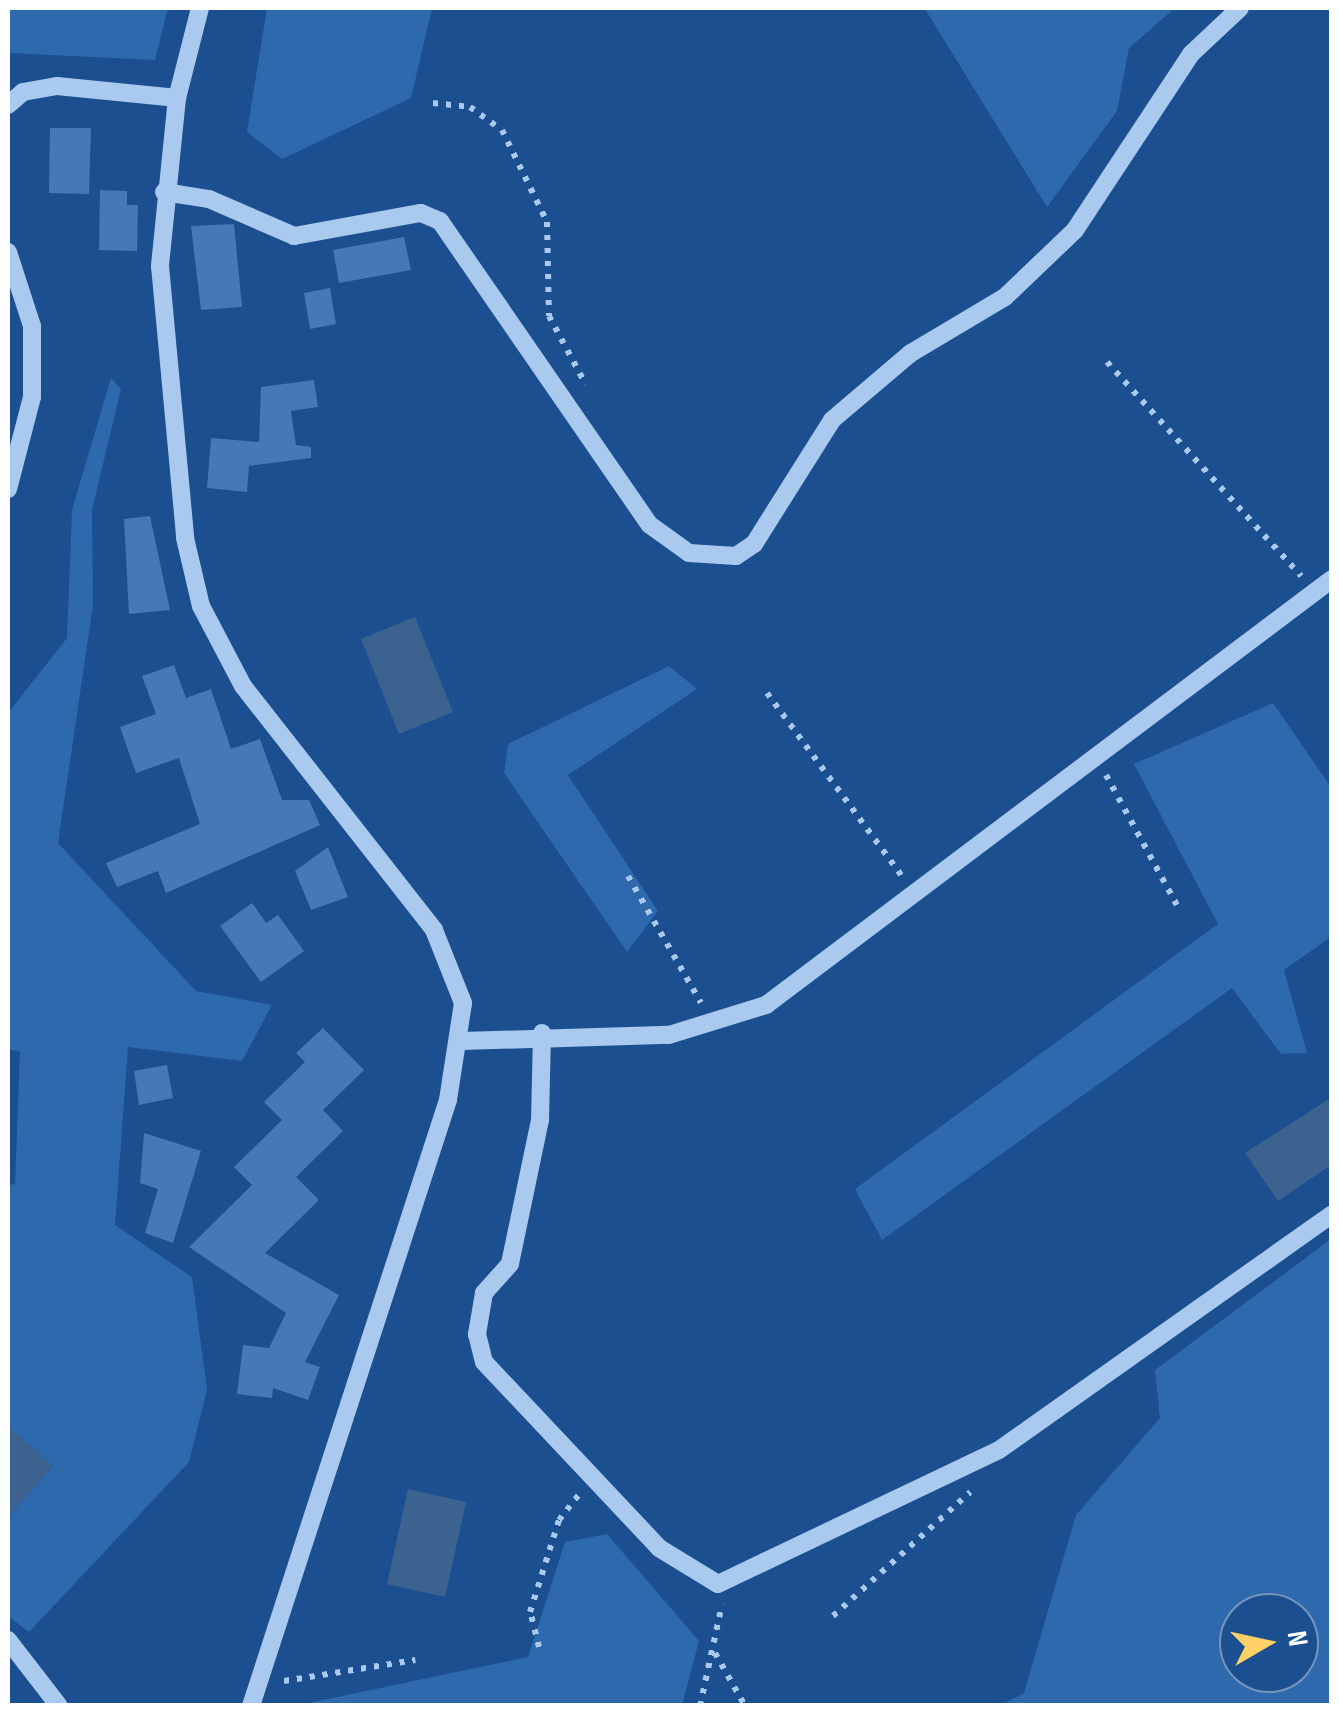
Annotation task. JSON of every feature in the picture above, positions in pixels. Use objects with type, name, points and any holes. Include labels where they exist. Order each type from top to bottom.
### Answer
[{"type":"street","points":[[200,8],[177,98],[164,192],[160,266],[185,538],[201,606],[243,686],[434,930],[457,972],[462,1041],[251,1706]]},
{"type":"street","points":[[164,192],[209,198],[294,236],[421,213],[440,220],[650,525],[689,554],[736,556],[754,544],[832,420],[911,353],[1005,297],[1075,230],[1191,54],[1240,8]]},
{"type":"street","points":[[8,105],[22,92],[57,86],[177,98]]},
{"type":"street","points":[[8,252],[32,326],[32,397],[8,489]]},
{"type":"street","points":[[462,1041],[542,1033],[706,1028],[766,1005],[1332,579]]},
{"type":"street","points":[[542,1033],[540,1120],[514,1246],[484,1293],[477,1334],[484,1362],[659,1548],[718,1584],[998,1450],[1332,1214]]},
{"type":"street","points":[[8,1640],[59,1706]]},
{"type":"path","points":[[433,103],[470,107],[502,130],[547,222],[549,316],[594,398]]},
{"type":"path","points":[[1107,362],[1290,558],[1312,594]]},
{"type":"path","points":[[767,693],[915,893]]},
{"type":"path","points":[[1096,756],[1177,905]]},
{"type":"path","points":[[628,876],[698,987],[706,1028]]},
{"type":"path","points":[[833,1616],[984,1480],[998,1450]]},
{"type":"path","points":[[539,1648],[536,1594],[559,1520],[592,1477]]},
{"type":"path","points":[[700,1706],[724,1614],[718,1584]]},
{"type":"path","points":[[714,1652],[745,1706]]},
{"type":"path","points":[[258,1685],[415,1660]]},
{"type":"shaded area","points":[[8,8],[168,8],[155,60],[8,53]]},
{"type":"shaded area","points":[[267,8],[432,8],[411,98],[282,159],[247,132]]},
{"type":"shaded area","points":[[1175,8],[1129,48],[1117,111],[1047,207],[925,9]]},
{"type":"shaded area","points":[[111,378],[121,389],[92,510],[93,605],[58,843],[196,991],[272,1005],[242,1061],[128,1047],[115,1225],[192,1277],[207,1390],[189,1462],[29,1632],[8,1616],[8,1517],[53,1466],[8,1427],[8,1185],[15,1184],[20,1052],[8,1049],[8,713],[67,638],[72,510]]},
{"type":"shaded area","points":[[415,617],[453,712],[399,734],[361,639]]},
{"type":"shaded area","points":[[669,666],[697,689],[568,775],[658,911],[627,952],[504,773],[508,744]]},
{"type":"shaded area","points":[[1273,703],[1331,787],[1331,937],[1284,970],[1307,1053],[1281,1054],[1232,988],[882,1240],[855,1189],[1218,924],[1134,764]]},
{"type":"shaded area","points":[[1332,1097],[1331,1165],[1278,1201],[1245,1153]]},
{"type":"shaded area","points":[[1331,1239],[1331,1705],[1001,1705],[1024,1693],[1076,1515],[1160,1418],[1155,1370]]},
{"type":"shaded area","points":[[8,1426],[53,1466],[8,1517]]},
{"type":"shaded area","points":[[408,1489],[466,1502],[445,1597],[387,1584]]},
{"type":"shaded area","points":[[607,1534],[699,1641],[682,1705],[299,1705],[528,1657],[565,1542]]},
{"type":"building","points":[[50,128],[91,128],[89,194],[49,193]]},
{"type":"building","points":[[100,190],[127,191],[127,205],[138,205],[137,251],[99,250]]},
{"type":"building","points":[[234,224],[242,307],[201,310],[191,226]]},
{"type":"building","points":[[404,237],[411,270],[339,283],[333,250]]},
{"type":"building","points":[[330,288],[336,324],[310,329],[304,293]]},
{"type":"building","points":[[314,380],[318,407],[291,411],[296,445],[311,447],[311,458],[249,466],[247,492],[207,488],[211,438],[259,442],[261,387]]},
{"type":"building","points":[[150,516],[170,610],[129,614],[124,519]]},
{"type":"building","points":[[174,665],[186,698],[211,689],[231,749],[260,739],[282,800],[309,800],[320,825],[166,893],[158,871],[117,887],[106,863],[200,824],[179,758],[136,773],[120,727],[156,714],[142,676]]},
{"type":"building","points":[[328,847],[348,897],[311,910],[295,871]]},
{"type":"building","points":[[252,903],[266,923],[278,915],[304,951],[261,982],[220,926]]},
{"type":"building","points":[[323,1028],[364,1070],[323,1110],[343,1131],[296,1177],[319,1200],[265,1253],[339,1295],[305,1362],[320,1367],[308,1400],[273,1388],[272,1398],[237,1394],[243,1345],[269,1348],[286,1313],[189,1247],[252,1185],[234,1167],[282,1120],[264,1102],[305,1062],[296,1053]]},
{"type":"building","points":[[167,1065],[173,1098],[139,1105],[134,1071]]},
{"type":"building","points":[[144,1133],[201,1151],[173,1243],[145,1233],[158,1189],[140,1183]]}]
